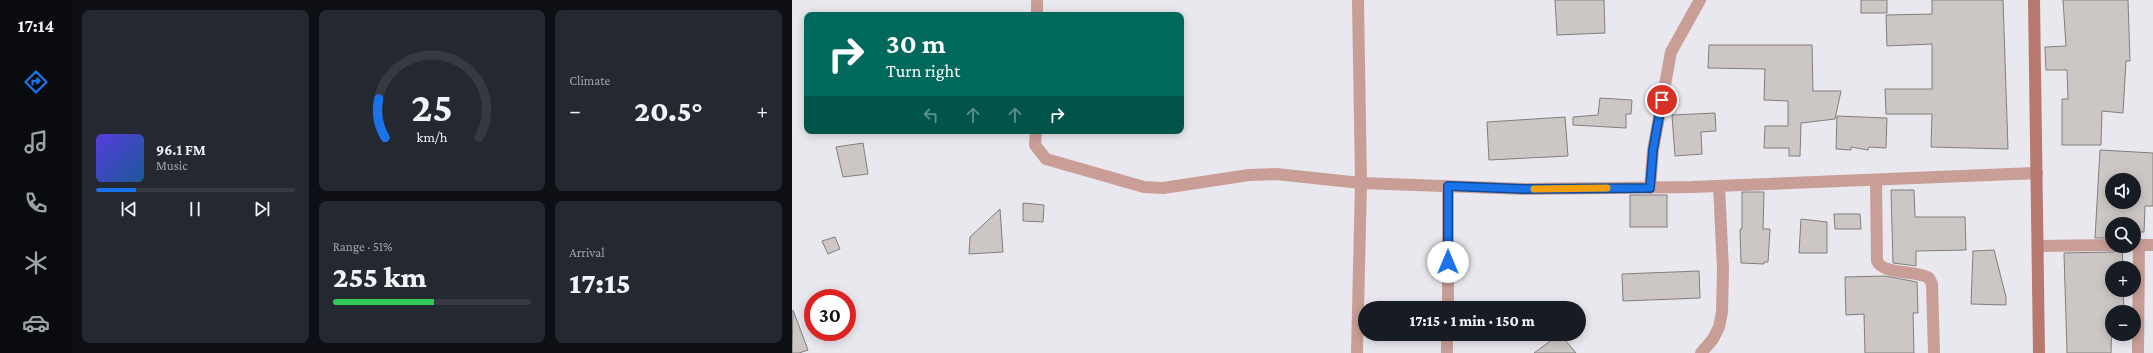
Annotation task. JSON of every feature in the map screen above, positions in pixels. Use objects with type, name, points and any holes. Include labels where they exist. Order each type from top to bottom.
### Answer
[{"type":"street","points":[[1037,0],[1037,12]]},
{"type":"street","points":[[1357,353],[1361,182],[1358,0]]},
{"type":"street","points":[[1650,188],[1653,150],[1671,52],[1700,0]]},
{"type":"street","points":[[2034,0],[2040,353]]},
{"type":"street","points":[[1036,134],[1035,145],[1046,159],[1144,187],[1162,188],[1249,175],[1276,174],[1361,182],[1524,189],[1719,186],[2037,173]]},
{"type":"street","points":[[1876,180],[1878,265],[1930,278],[1932,284],[1934,353]]},
{"type":"street","points":[[1448,186],[1448,301]]},
{"type":"street","points":[[1700,353],[1713,339],[1719,327],[1722,312],[1723,269],[1719,186]]},
{"type":"street","points":[[2038,246],[2105,245]]},
{"type":"street","points":[[2141,245],[2153,245]]},
{"type":"street","points":[[2137,253],[2138,353]]},
{"type":"street","points":[[1447,353],[1448,341]]},
{"type":"building","points":[[1555,0],[1604,0],[1605,33],[1557,35]]},
{"type":"building","points":[[1861,0],[1887,0],[1887,13],[1861,13]]},
{"type":"building","points":[[1932,0],[2003,0],[2008,149],[1931,147],[1932,114],[1886,114],[1885,89],[1932,89],[1932,44],[1887,46],[1886,15],[1932,14]]},
{"type":"building","points":[[2063,0],[2128,0],[2130,61],[2126,61],[2123,113],[2102,111],[2101,145],[2062,145],[2062,99],[2068,99],[2067,70],[2046,70],[2045,47],[2066,46]]},
{"type":"building","points":[[1709,45],[1812,45],[1813,91],[1841,91],[1835,119],[1801,123],[1800,156],[1789,156],[1789,148],[1764,148],[1765,126],[1788,126],[1788,101],[1764,100],[1765,69],[1708,68]]},
{"type":"building","points":[[1600,98],[1632,100],[1631,114],[1626,114],[1626,128],[1573,125],[1573,117],[1598,115]]},
{"type":"building","points":[[1715,113],[1716,131],[1701,132],[1702,154],[1675,156],[1672,115]]},
{"type":"building","points":[[1837,116],[1887,118],[1886,148],[1869,147],[1868,150],[1851,147],[1851,150],[1836,149]]},
{"type":"building","points":[[1565,117],[1568,156],[1489,160],[1487,122]]},
{"type":"building","points":[[863,143],[868,174],[843,177],[836,147]]},
{"type":"building","points":[[2100,150],[2153,153],[2153,206],[2145,206],[2144,232],[2141,232],[2141,217],[2105,217],[2105,238],[2095,238]]},
{"type":"building","points":[[1891,190],[1914,190],[1915,217],[1965,217],[1966,250],[1916,251],[1916,266],[1893,263]]},
{"type":"building","points":[[1742,192],[1764,192],[1763,229],[1770,229],[1768,262],[1764,262],[1764,264],[1741,263],[1740,229],[1742,229]]},
{"type":"building","points":[[1630,195],[1667,195],[1667,227],[1630,227]]},
{"type":"building","points":[[1023,203],[1044,205],[1043,222],[1023,221]]},
{"type":"building","points":[[1000,209],[1003,252],[969,254],[970,237]]},
{"type":"building","points":[[1834,214],[1860,214],[1861,229],[1835,229]]},
{"type":"building","points":[[1801,219],[1827,222],[1827,253],[1799,253]]},
{"type":"building","points":[[835,237],[840,249],[828,254],[822,241]]},
{"type":"building","points":[[1994,250],[2006,297],[2006,305],[1971,304],[1973,251]]},
{"type":"building","points":[[2064,253],[2122,253],[2123,261],[2105,261],[2105,297],[2123,297],[2124,305],[2105,305],[2105,341],[2111,341],[2111,353],[2067,353]]},
{"type":"building","points":[[1699,271],[1700,298],[1623,301],[1622,274]]},
{"type":"building","points":[[1885,276],[1917,282],[1918,313],[1913,313],[1914,353],[1865,353],[1864,314],[1846,315],[1845,277]]},
{"type":"building","points":[[793,310],[808,350],[799,353],[792,353]]},
{"type":"building","points":[[1550,341],[1566,341],[1576,353],[1534,353]]},
{"type":"slow traffic","points":[[1534,189],[1607,188]]},
{"type":"route","points":[[1448,262],[1448,186],[1524,189],[1650,188],[1653,150],[1662,100]]}]
